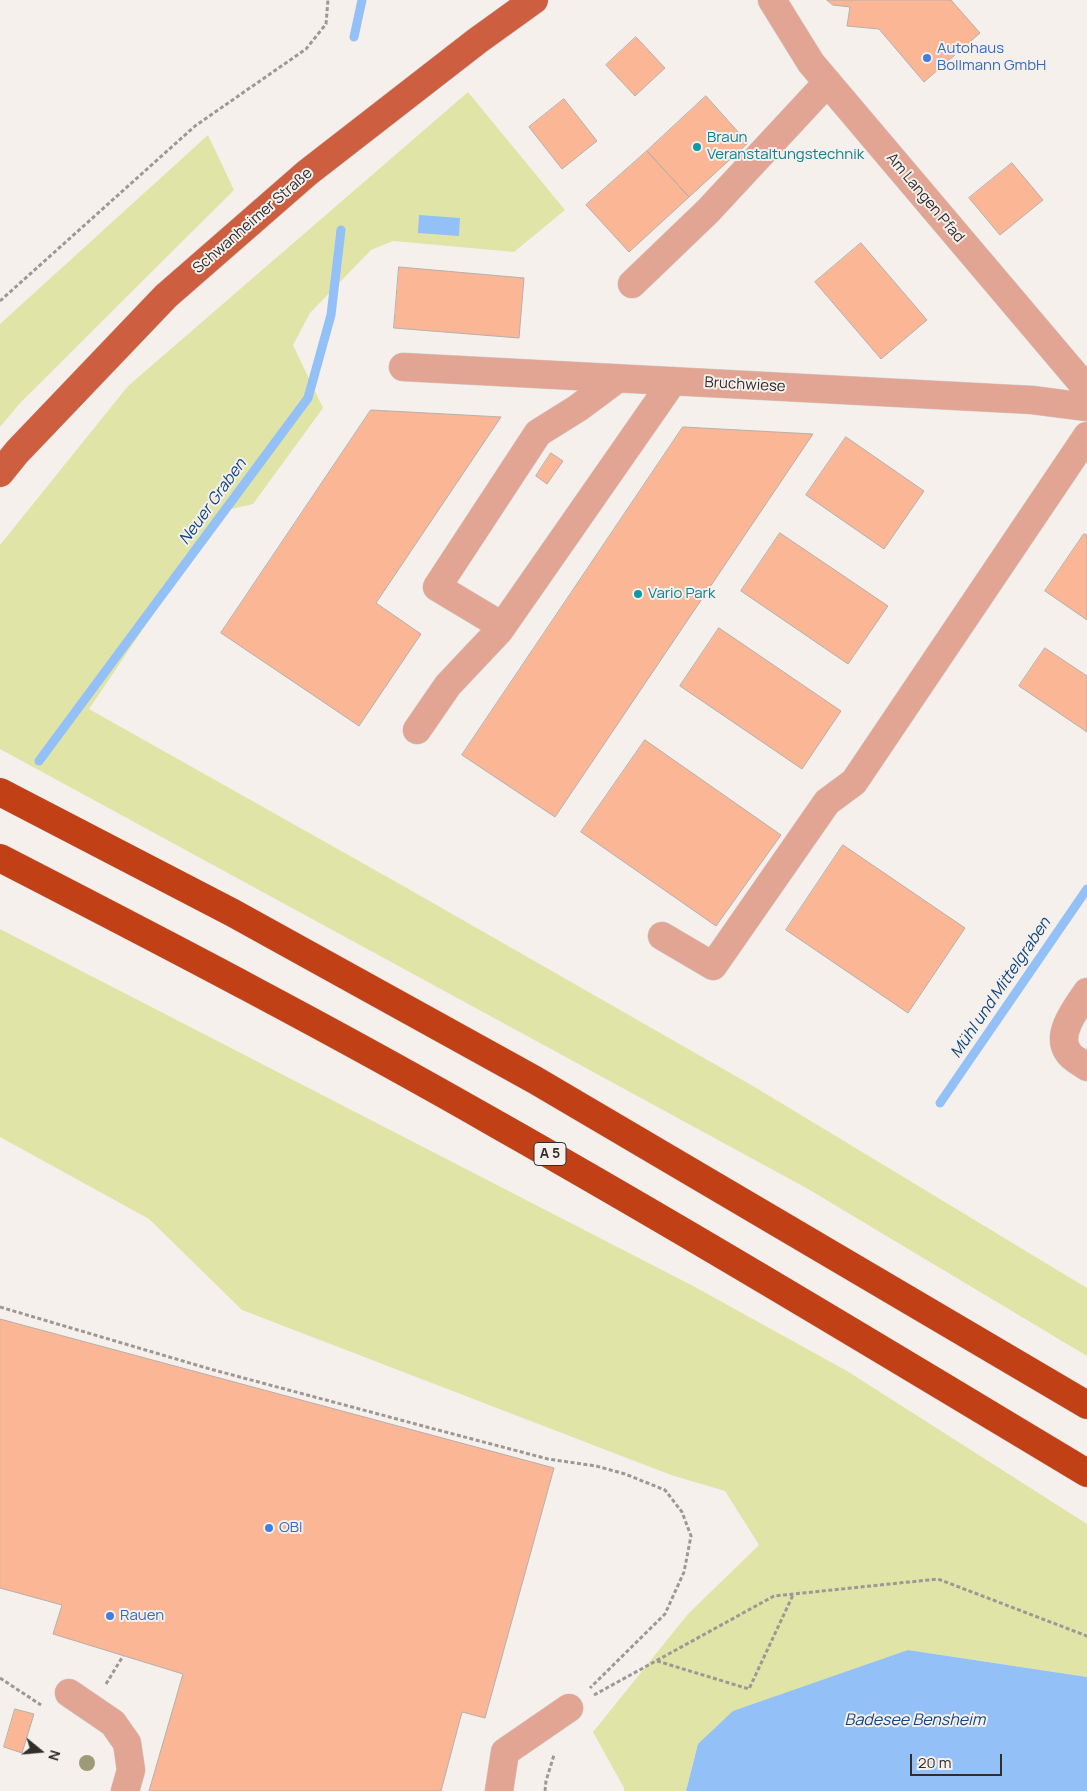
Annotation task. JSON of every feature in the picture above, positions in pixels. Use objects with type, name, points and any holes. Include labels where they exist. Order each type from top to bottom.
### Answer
[{"type":"highway","points":[[0,792],[233,913],[535,1080],[1087,1405]]},
{"type":"highway","name":"A 5","points":[[0,858],[207,965],[496,1123],[742,1266],[1087,1473]]},
{"type":"main road","name":"Schwanheimer Straße","points":[[0,473],[17,452],[174,290],[307,173],[532,0]]},
{"type":"street","name":"Am Langen Pfad","points":[[772,0],[811,63],[1087,389]]},
{"type":"street","points":[[632,284],[708,211],[828,83]]},
{"type":"street","name":"Bruchwiese","points":[[403,367],[1032,400],[1087,407]]},
{"type":"street","points":[[502,626],[437,587],[538,433],[578,408],[617,379]]},
{"type":"street","points":[[417,730],[448,685],[502,626],[673,382]]},
{"type":"street","points":[[662,936],[713,966],[827,802],[854,782],[1087,436]]},
{"type":"street","points":[[1087,992],[1070,1019],[1063,1036],[1068,1052],[1087,1066]]},
{"type":"street","points":[[69,1693],[113,1723],[127,1743],[131,1770],[125,1791]]},
{"type":"street","points":[[499,1791],[505,1752],[569,1708]]},
{"type":"path","points":[[0,301],[195,126],[306,49],[326,24],[328,0]]},
{"type":"path","points":[[0,1307],[210,1369],[438,1430],[548,1459],[603,1468],[625,1474],[665,1490],[682,1512],[691,1536],[684,1572],[665,1614],[569,1708]]},
{"type":"path","points":[[569,1708],[774,1596],[938,1579],[1087,1636]]},
{"type":"path","points":[[656,1660],[749,1690],[794,1594]]},
{"type":"path","points":[[0,1678],[46,1709]]},
{"type":"green space","points":[[468,92],[565,210],[514,252],[393,241],[371,250],[310,313],[293,345],[323,408],[253,504],[223,511],[89,709],[753,1086],[1087,1288],[1087,1356],[808,1189],[0,749],[0,545],[128,386]]},
{"type":"green space","points":[[208,135],[234,190],[20,403],[0,427],[0,324]]},
{"type":"green space","points":[[0,929],[695,1287],[847,1371],[1087,1524],[1087,1677],[908,1650],[698,1744],[686,1791],[624,1791],[593,1732],[688,1614],[759,1545],[725,1491],[671,1475],[242,1310],[149,1219],[0,1137]]},
{"type":"water","points":[[419,215],[460,218],[459,236],[418,233]]},
{"type":"water","name":"Badesee Bensheim","points":[[908,1650],[1087,1677],[1087,1791],[686,1791],[698,1744],[733,1711]]},
{"type":"building","name":"Autohaus Bollmann GmbH","points":[[827,0],[951,0],[980,33],[924,82],[879,29],[847,26],[850,7],[833,5]]},
{"type":"building","points":[[636,37],[665,68],[635,96],[606,65]]},
{"type":"building","name":"Braun Veranstaltungstechnik","points":[[706,96],[748,143],[689,197],[647,151]]},
{"type":"building","points":[[564,99],[597,141],[562,169],[529,127]]},
{"type":"building","points":[[647,151],[689,197],[629,252],[586,205]]},
{"type":"building","points":[[1012,163],[1043,200],[1000,235],[969,198]]},
{"type":"building","points":[[861,243],[927,320],[881,359],[815,282]]},
{"type":"building","points":[[399,267],[524,278],[519,338],[394,328]]},
{"type":"building","points":[[371,410],[501,417],[376,603],[421,634],[359,726],[221,633]]},
{"type":"building","name":"Vario Park","points":[[683,427],[813,434],[555,817],[462,755]]},
{"type":"building","points":[[846,437],[924,491],[884,549],[806,495]]},
{"type":"building","points":[[551,453],[563,461],[547,484],[536,476]]},
{"type":"building","points":[[780,533],[888,606],[848,664],[741,591]]},
{"type":"building","points":[[1084,534],[1087,535],[1087,620],[1045,591]]},
{"type":"building","points":[[719,628],[841,711],[802,769],[680,686]]},
{"type":"building","points":[[1045,648],[1087,676],[1087,732],[1019,686]]},
{"type":"building","points":[[645,740],[781,835],[716,926],[581,832]]},
{"type":"building","points":[[843,845],[965,928],[908,1013],[786,930]]},
{"type":"building","name":"OBI","points":[[0,1319],[554,1468],[485,1718],[462,1712],[441,1791],[149,1791],[183,1674],[53,1634],[62,1605],[0,1588]]},
{"type":"building","points":[[15,1709],[34,1714],[22,1753],[4,1747]]},
{"type":"waterway","name":"Neuer Graben","points":[[354,37],[362,0]]},
{"type":"waterway","name":"Neuer Graben","points":[[39,761],[308,398],[331,315],[341,230]]},
{"type":"waterway","name":"Mühl und Mittelgraben","points":[[940,1103],[1087,889]]},
{"type":"place","name":"Autohaus Bollmann GmbH","points":[[927,58]]},
{"type":"place","name":"Braun Veranstaltungstechnik","points":[[697,147]]},
{"type":"place","name":"Vario Park","points":[[638,594]]},
{"type":"place","name":"OBI","points":[[269,1528]]},
{"type":"place","name":"Rauen","points":[[110,1616]]}]
